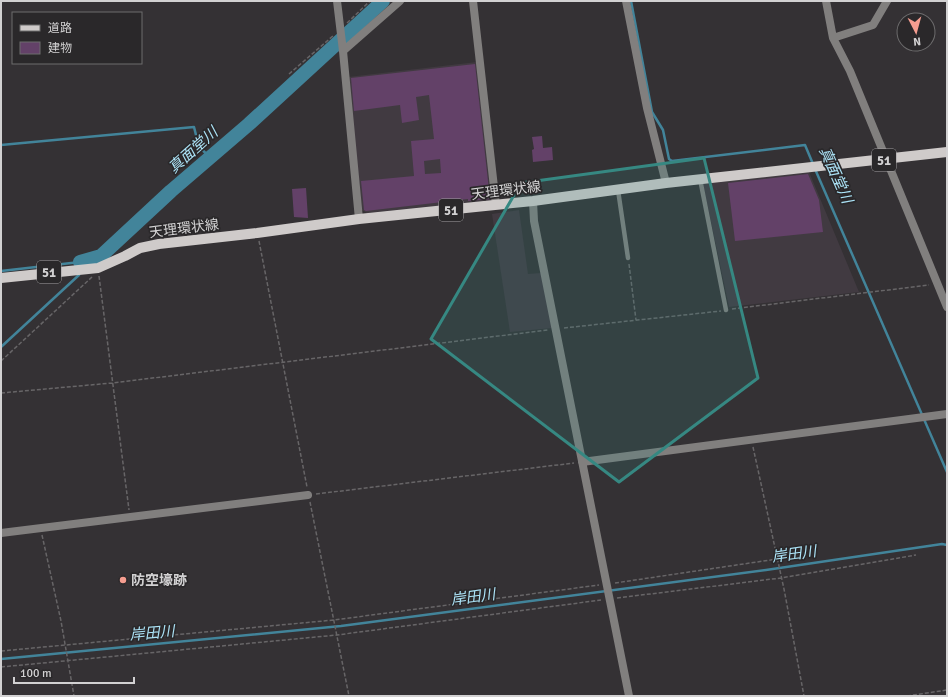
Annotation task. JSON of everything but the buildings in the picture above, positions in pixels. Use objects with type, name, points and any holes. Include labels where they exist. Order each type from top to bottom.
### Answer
[{"type":"main road","name":"天理環状線","points":[[1,278],[98,270],[140,248],[160,244],[359,219],[533,201],[700,179],[886,160],[947,152]]},
{"type":"street","points":[[337,1],[359,219]]},
{"type":"street","points":[[343,49],[400,1]]},
{"type":"street","points":[[473,1],[496,205]]},
{"type":"street","points":[[626,1],[647,108],[666,183]]},
{"type":"street","points":[[826,1],[833,38],[850,71],[947,307]]},
{"type":"street","points":[[833,38],[873,25],[887,1]]},
{"type":"street","points":[[533,201],[534,220],[629,696]]},
{"type":"street","points":[[582,462],[947,414]]},
{"type":"street","points":[[1,533],[308,495]]},
{"type":"lane","points":[[700,179],[726,310]]},
{"type":"lane","points":[[618,190],[628,258]]},
{"type":"path","points":[[289,74],[340,31],[370,1]]},
{"type":"path","points":[[257,233],[349,696]]},
{"type":"path","points":[[628,258],[636,321]]},
{"type":"path","points":[[1,361],[98,270]]},
{"type":"path","points":[[98,270],[130,516]]},
{"type":"path","points":[[1,393],[112,383],[937,284]]},
{"type":"path","points":[[751,440],[781,578],[804,696]]},
{"type":"path","points":[[308,495],[582,462]]},
{"type":"path","points":[[41,528],[74,696]]},
{"type":"path","points":[[1,667],[337,635],[781,578],[916,556]]},
{"type":"path","points":[[1,652],[334,620],[607,584],[777,559]]},
{"type":"path","points":[[907,696],[947,690]]},
{"type":"highlighted area","points":[[704,158],[758,378],[619,482],[431,339],[521,183]]},
{"type":"shaded area","points":[[477,62],[493,200],[367,213],[362,210],[348,77]]},
{"type":"shaded area","points":[[809,172],[859,292],[729,307],[703,184]]},
{"type":"shaded area","points":[[519,210],[528,274],[541,273],[553,328],[510,332],[492,214]]},
{"type":"waterway","name":"真面堂川","points":[[80,262],[101,256],[171,191],[249,124],[383,1]]},
{"type":"waterway","name":"真面堂川","points":[[631,1],[652,112],[663,130],[669,159],[672,161],[805,145],[813,164]]},
{"type":"waterway","points":[[1,145],[194,127],[199,147],[211,158]]},
{"type":"waterway","name":"真面堂川","points":[[815,169],[947,472]]},
{"type":"waterway","name":"真面堂川","points":[[1,271],[80,262]]},
{"type":"waterway","points":[[1,347],[79,275]]},
{"type":"waterway","name":"岸田川","points":[[1,659],[341,626],[766,570],[942,544],[947,545]]},
{"type":"place","name":"防空壕跡","points":[[123,580]]}]
